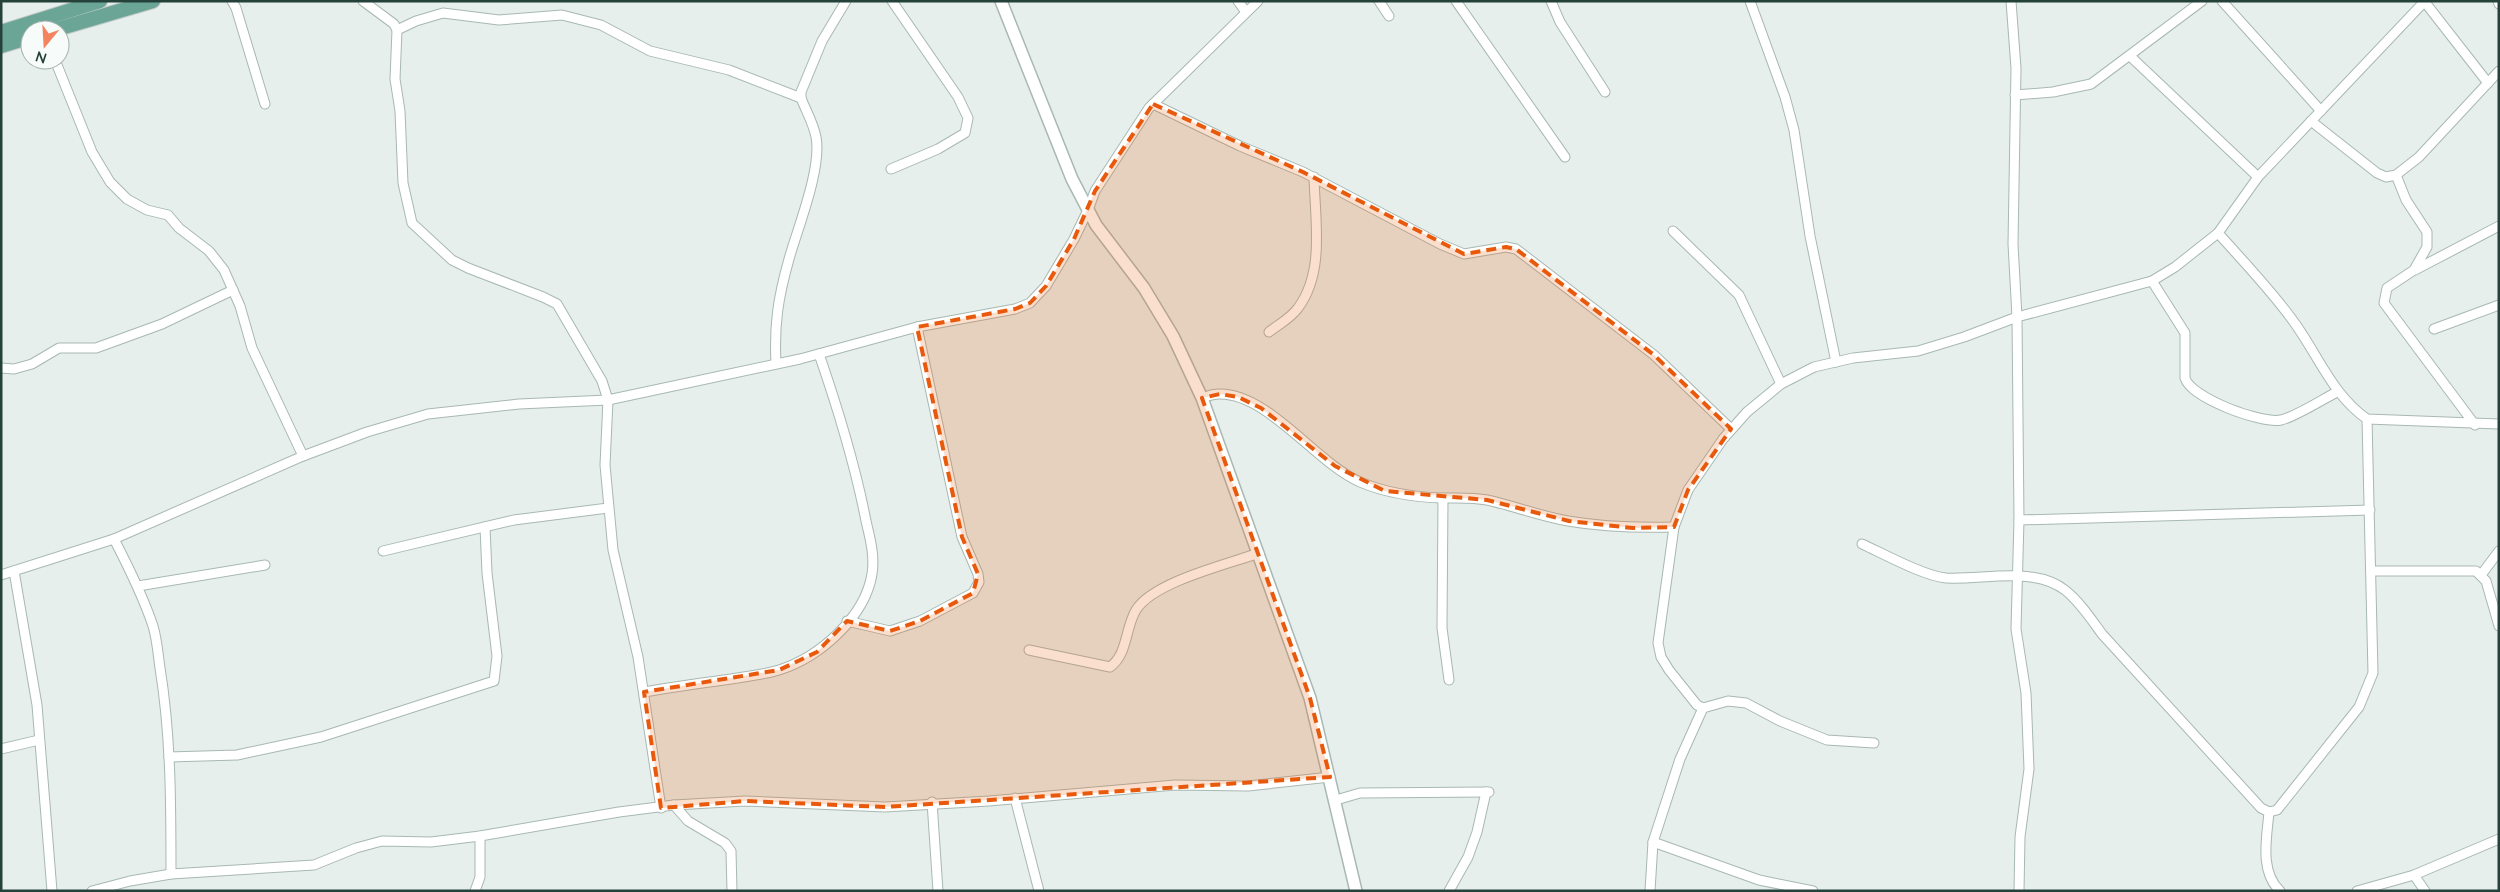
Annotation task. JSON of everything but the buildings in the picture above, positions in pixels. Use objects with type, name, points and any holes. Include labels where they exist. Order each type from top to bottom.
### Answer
[{"type":"main road","points":[[1,32],[76,5],[100,1]]},
{"type":"main road","points":[[70,25],[153,1]]},
{"type":"main road","points":[[1,46],[20,40]]},
{"type":"street","points":[[232,1],[239,15],[265,104]]},
{"type":"street","points":[[363,1],[394,24],[397,30],[396,79],[400,112],[402,183],[412,223],[452,260],[557,304],[595,366],[608,400],[605,465],[612,550],[638,656],[661,808]]},
{"type":"street","points":[[776,364],[775,316],[788,260],[808,199],[817,152],[816,137],[801,98],[805,80],[822,41],[846,1]]},
{"type":"street","points":[[891,169],[938,149],[966,133],[968,124],[958,97],[892,1]]},
{"type":"street","points":[[1001,1],[1072,179],[1096,225],[1144,288],[1173,336],[1202,398],[1310,698],[1336,800],[1356,891]]},
{"type":"street","points":[[1238,1],[1246,12]]},
{"type":"street","points":[[1,575],[114,539],[303,456],[366,432],[428,414],[519,404],[608,400],[776,364],[917,327],[1015,309],[1030,303],[1046,286],[1088,210],[1095,191],[1153,104],[1182,78],[1258,1]]},
{"type":"street","points":[[1379,1],[1389,16]]},
{"type":"street","points":[[1456,1],[1484,44],[1565,157]]},
{"type":"street","points":[[1551,1],[1560,22],[1605,92]]},
{"type":"street","points":[[1750,1],[1785,97],[1794,130],[1810,236],[1836,362]]},
{"type":"street","points":[[2011,1],[2016,68],[2013,244],[2017,318],[2019,520],[2016,629],[2026,693],[2029,769],[2020,837],[2019,891]]},
{"type":"street","points":[[2015,95],[2053,92],[2091,84],[2202,1]]},
{"type":"street","points":[[2222,1],[2320,111]]},
{"type":"street","points":[[1874,742],[1827,740],[1780,721],[1746,703],[1728,701],[1703,708],[1697,705],[1661,657],[1658,643],[1674,527],[1688,490],[1731,429],[1747,412],[1782,384],[1814,367],[1836,362],[1918,351],[2017,318],[2152,281],[2218,233],[2258,177],[2425,1],[2488,83]]},
{"type":"street","points":[[397,30],[416,21],[444,13],[499,20],[562,15],[601,25],[650,51],[729,70],[801,98]]},
{"type":"street","points":[[2130,56],[2258,177]]},
{"type":"street","points":[[59,70],[92,152],[110,182],[127,199],[146,210],[168,215],[179,228],[209,251],[224,270],[233,290],[252,348],[303,456]]},
{"type":"street","points":[[2311,121],[2377,173],[2386,177],[2396,175],[2418,157],[2499,71]]},
{"type":"street","points":[[1153,104],[1240,146],[1314,177],[1440,244],[1464,254],[1506,247],[1516,249],[1654,355],[1731,429]]},
{"type":"street","points":[[2396,175],[2406,200],[2428,232],[2426,247],[2414,270]]},
{"type":"street","points":[[1269,332],[1298,310],[1311,287],[1316,253],[1314,177]]},
{"type":"street","points":[[2475,425],[2384,304],[2387,288],[2414,270],[2499,226]]},
{"type":"street","points":[[1673,231],[1739,295],[1782,384]]},
{"type":"street","points":[[2218,233],[2292,318],[2337,392],[2352,409],[2367,419],[2475,425],[2499,424]]},
{"type":"street","points":[[2152,281],[2185,333],[2185,378],[2187,385],[2194,391],[2219,404],[2263,419],[2282,420],[2337,392]]},
{"type":"street","points":[[1,368],[14,369],[32,364],[59,348],[96,348],[153,327],[233,290]]},
{"type":"street","points":[[2434,329],[2499,305]]},
{"type":"street","points":[[847,621],[890,631],[920,621],[973,593],[979,582],[978,574],[962,537],[917,327]]},
{"type":"street","points":[[644,692],[779,670],[816,652],[859,608],[868,589],[872,572],[872,554],[858,478],[840,414],[819,354]]},
{"type":"street","points":[[1202,398],[1220,394],[1238,397],[1261,408],[1335,466],[1358,481],[1385,491],[1443,498],[1487,500],[1569,521],[1603,526],[1633,528],[1674,527]]},
{"type":"street","points":[[1862,544],[1917,569],[1945,578],[2037,576],[2054,582],[2066,591],[2102,634],[2261,808],[2269,812],[2277,810],[2359,708],[2373,673],[2367,419]]},
{"type":"street","points":[[1443,498],[1442,628],[1449,680]]},
{"type":"street","points":[[383,551],[514,520],[608,508]]},
{"type":"street","points":[[2019,520],[2370,510]]},
{"type":"street","points":[[169,757],[236,756],[321,738],[494,681],[498,656],[487,573],[485,527]]},
{"type":"street","points":[[114,539],[138,586],[154,628],[163,688],[169,757],[171,874]]},
{"type":"street","points":[[2481,575],[2499,551]]},
{"type":"street","points":[[1029,650],[1110,667],[1118,662],[1135,611],[1143,600],[1160,588],[1259,553]]},
{"type":"street","points":[[138,586],[264,565]]},
{"type":"street","points":[[14,571],[37,705],[52,891]]},
{"type":"street","points":[[2371,571],[2476,571],[2486,581],[2499,626]]},
{"type":"street","points":[[1650,891],[1653,842],[1680,758],[1703,708]]},
{"type":"street","points":[[1,749],[39,740]]},
{"type":"street","points":[[92,891],[130,880],[171,874],[314,865],[356,848],[382,841],[431,842],[480,836],[619,812],[674,805],[745,801],[885,807],[1175,785],[1248,786],[1330,777]]},
{"type":"street","points":[[1336,800],[1360,793],[1488,792],[1468,857],[1449,891]]},
{"type":"street","points":[[1015,798],[1039,891]]},
{"type":"street","points":[[932,802],[938,891]]},
{"type":"street","points":[[674,805],[688,821],[725,843],[731,851],[732,891]]},
{"type":"street","points":[[2269,812],[2266,861],[2271,877],[2280,891]]},
{"type":"street","points":[[475,891],[480,877],[480,836]]},
{"type":"street","points":[[2357,891],[2414,875],[2499,839]]},
{"type":"street","points":[[1653,842],[1759,880],[1813,891]]},
{"type":"street","points":[[2414,875],[2425,891]]},
{"type":"highlighted area","points":[[1153,104],[1303,172],[1464,254],[1506,247],[1516,249],[1654,355],[1731,429],[1688,490],[1674,527],[1633,528],[1569,521],[1487,500],[1385,491],[1335,466],[1261,408],[1238,397],[1220,394],[1202,398],[1310,698],[1330,777],[885,807],[745,801],[661,808],[644,692],[779,670],[817,652],[847,621],[890,631],[920,621],[973,593],[978,574],[962,537],[917,327],[1015,309],[1030,303],[1046,286],[1074,239],[1095,191]]}]
